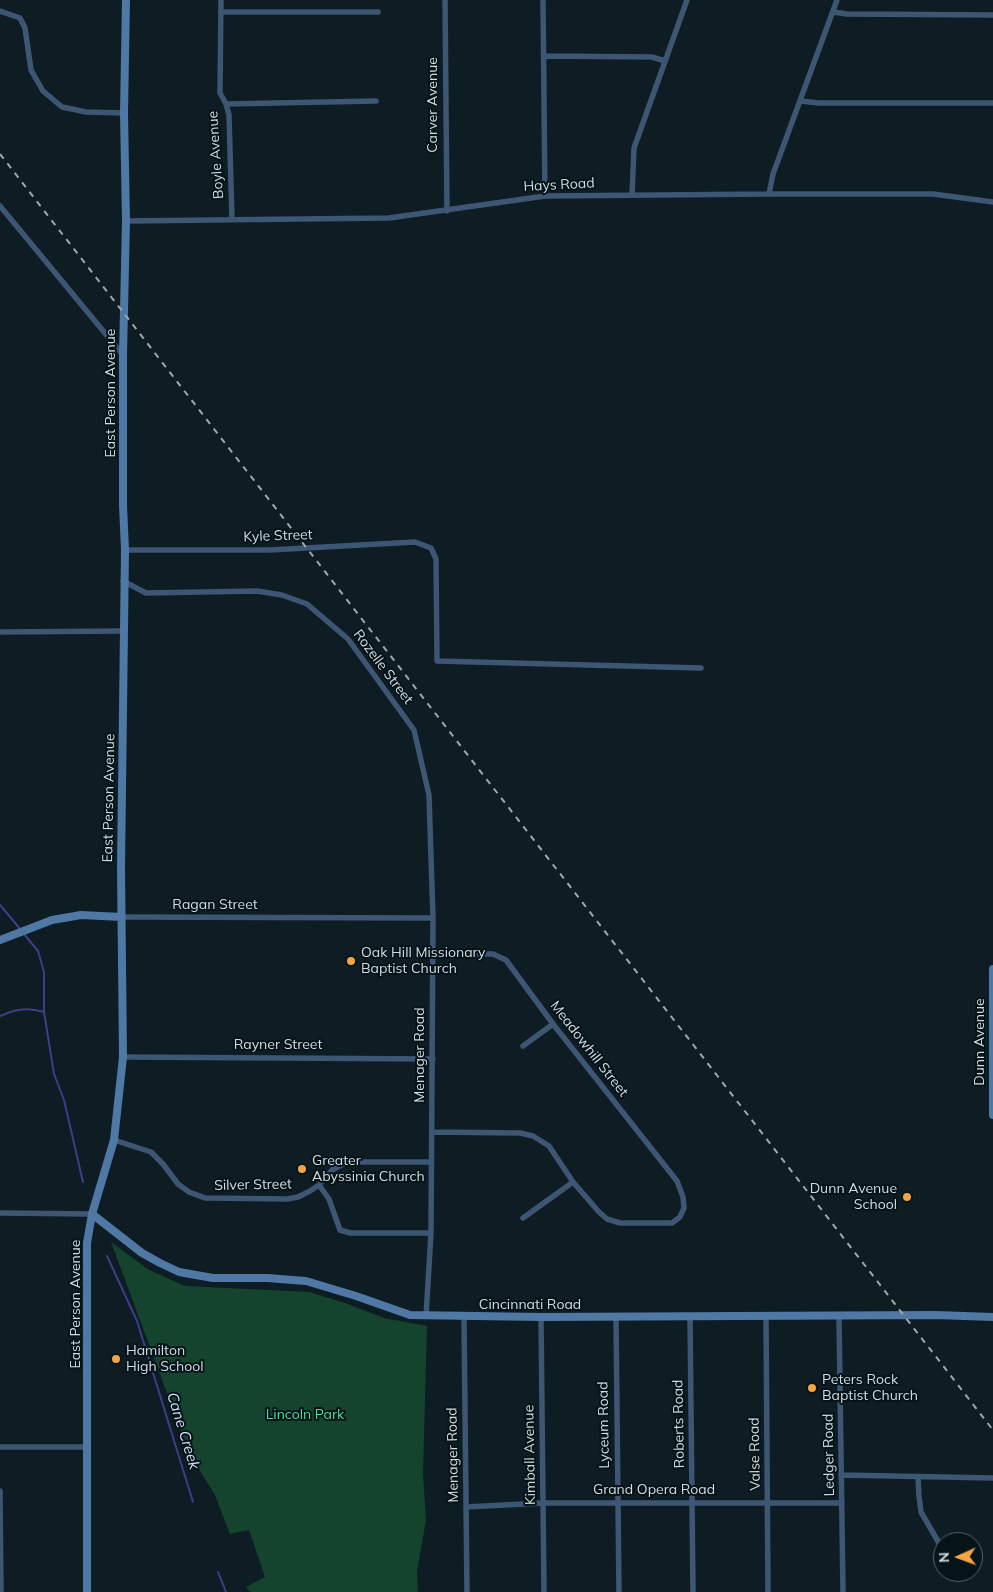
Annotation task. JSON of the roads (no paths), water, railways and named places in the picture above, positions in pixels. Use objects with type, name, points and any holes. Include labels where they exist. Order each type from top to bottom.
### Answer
[{"type":"main road","name":"East Person Avenue","points":[[87,1592],[88,1243],[92,1214],[114,1140],[122,1057],[121,868],[123,581],[125,550],[123,505],[123,355],[126,221],[124,113],[126,0]]},
{"type":"main road","name":"Ragan Street","points":[[1,940],[52,920],[81,914],[122,917]]},
{"type":"main road","name":"Dunn Avenue","points":[[993,969],[993,1115]]},
{"type":"main road","name":"Cincinnati Road","points":[[92,1214],[142,1253],[179,1272],[213,1278],[267,1278],[306,1281],[410,1315],[464,1317],[838,1317],[936,1315],[993,1317]]},
{"type":"street","name":"Boyle Avenue","points":[[221,0],[220,93],[229,115],[232,220]]},
{"type":"street","name":"Carver Avenue","points":[[445,0],[447,211]]},
{"type":"street","points":[[543,0],[545,196]]},
{"type":"street","points":[[632,195],[634,148],[687,0]]},
{"type":"street","points":[[769,194],[773,174],[837,0]]},
{"type":"street","points":[[0,11],[20,18],[25,28],[31,70],[43,91],[62,107],[86,112],[124,113]]},
{"type":"street","points":[[221,12],[378,12]]},
{"type":"street","points":[[833,12],[847,14],[993,15]]},
{"type":"street","points":[[544,56],[652,57],[665,61]]},
{"type":"street","points":[[226,104],[376,101]]},
{"type":"street","points":[[801,101],[818,103],[993,103]]},
{"type":"street","name":"Hays Road","points":[[126,221],[389,218],[545,196],[933,194],[993,202]]},
{"type":"street","points":[[0,206],[123,355]]},
{"type":"street","name":"Kyle Street","points":[[125,550],[270,550],[415,542],[431,548],[436,558],[437,661],[701,668]]},
{"type":"street","name":"Rozelle Street","points":[[123,581],[146,593],[257,591],[282,595],[307,604],[348,639],[414,730],[429,795]]},
{"type":"street","points":[[0,632],[124,631]]},
{"type":"street","name":"Menager Road","points":[[426,1316],[431,1233],[432,1132],[433,918],[429,795]]},
{"type":"street","name":"Ragan Street","points":[[122,917],[433,918]]},
{"type":"street","name":"Meadowhill Street","points":[[433,954],[493,954],[506,960],[553,1024],[677,1181],[684,1196],[684,1208],[680,1217],[672,1223],[620,1223],[607,1219],[573,1182]]},
{"type":"street","points":[[523,1046],[553,1024]]},
{"type":"street","name":"Rayner Street","points":[[122,1057],[432,1059]]},
{"type":"street","points":[[432,1132],[520,1133],[534,1136],[548,1146],[573,1182],[523,1218]]},
{"type":"street","name":"Silver Street","points":[[114,1140],[151,1152],[178,1184],[189,1192],[205,1198],[287,1199],[298,1197],[319,1185],[332,1170],[347,1162],[431,1162]]},
{"type":"street","points":[[319,1185],[329,1199],[340,1230],[350,1233],[431,1233]]},
{"type":"street","points":[[0,1213],[92,1214]]},
{"type":"street","name":"Roberts Road","points":[[690,1316],[693,1592]]},
{"type":"street","name":"Valse Road","points":[[766,1316],[768,1592]]},
{"type":"street","name":"Menager Road","points":[[464,1317],[467,1592]]},
{"type":"street","name":"Kimball Avenue","points":[[541,1317],[544,1592]]},
{"type":"street","name":"Lyceum Road","points":[[616,1317],[618,1592]]},
{"type":"street","name":"Ledger Road","points":[[838,1317],[843,1592]]},
{"type":"street","points":[[0,1447],[87,1447]]},
{"type":"street","points":[[842,1475],[993,1478]]},
{"type":"street","points":[[918,1477],[918,1496],[922,1512],[933,1532]]},
{"type":"street","points":[[0,1491],[1,1592]]},
{"type":"street","name":"Grand Opera Road","points":[[466,1507],[543,1503],[842,1503]]},
{"type":"waterway","points":[[0,905],[21,930]]},
{"type":"waterway","points":[[24,934],[38,951],[44,972],[44,1011]]},
{"type":"waterway","name":"Cane Creek","points":[[0,1016],[22,1010],[44,1012],[54,1074],[64,1100],[83,1182]]},
{"type":"waterway","name":"Cane Creek","points":[[107,1256],[137,1321],[193,1502]]},
{"type":"waterway","name":"Cane Creek","points":[[218,1572],[226,1592]]},
{"type":"railway","points":[[0,154],[993,1430]]},
{"type":"place","name":"Oak Hill Missionary Baptist Church","points":[[351,961]]},
{"type":"place","name":"Greater Abyssinia Church","points":[[302,1169]]},
{"type":"place","name":"Dunn Avenue School","points":[[907,1197]]},
{"type":"place","name":"Hamilton High School","points":[[116,1359]]},
{"type":"place","name":"Peters Rock Baptist Church","points":[[812,1388]]},
{"type":"park label","name":"Lincoln Park","points":[[305,1415]]}]
